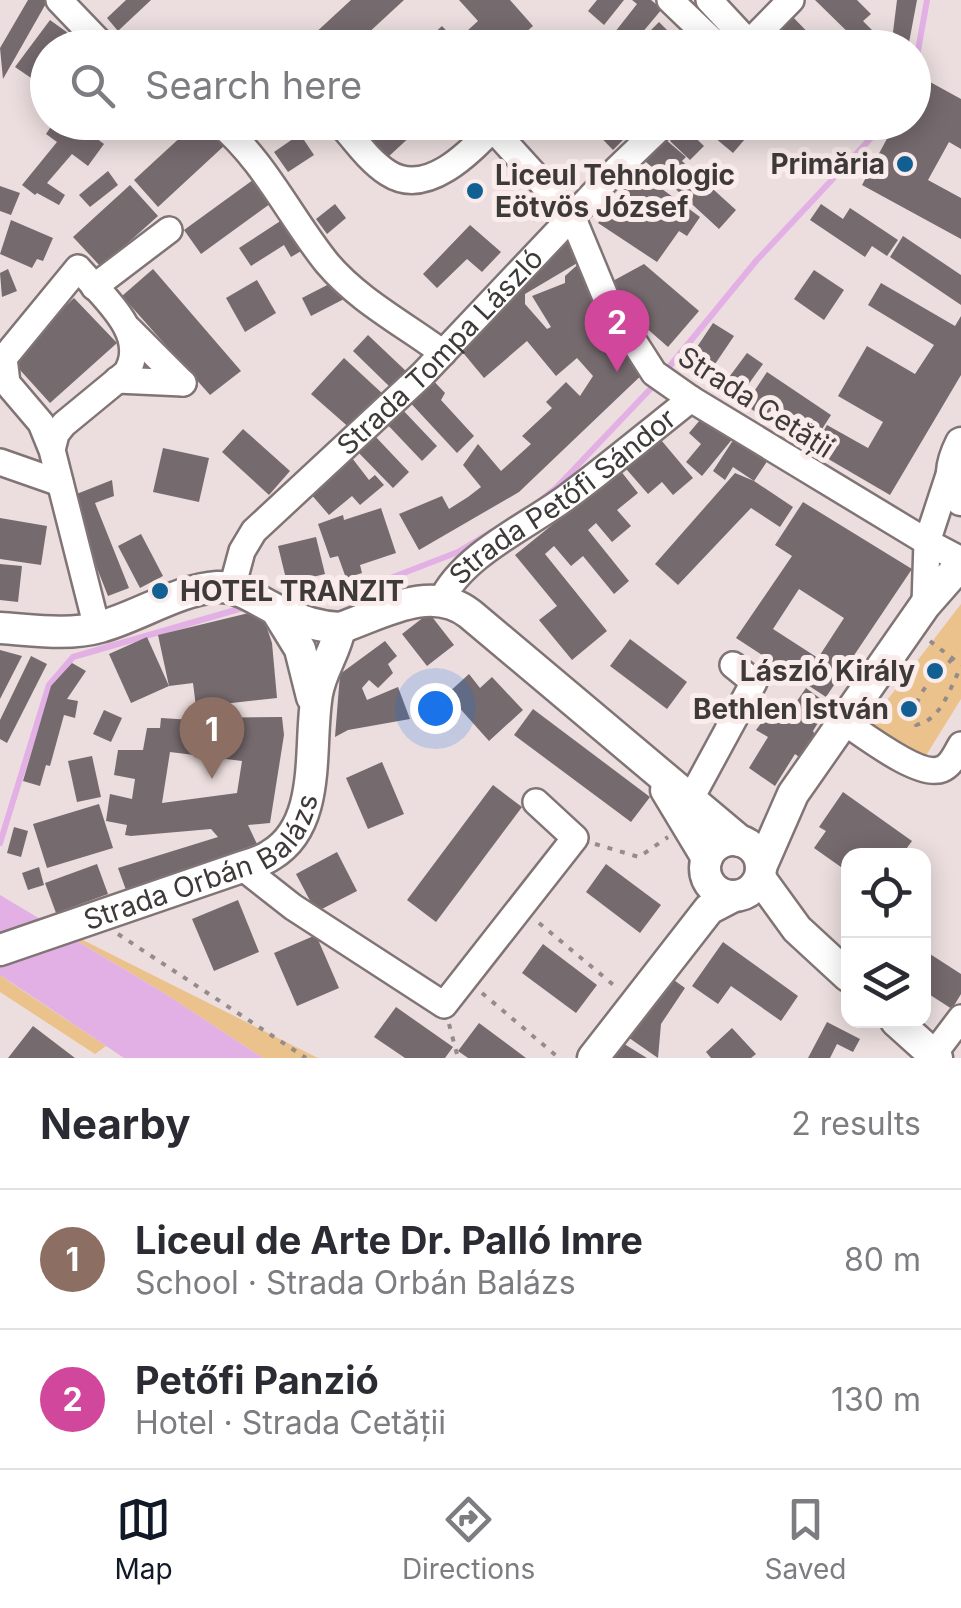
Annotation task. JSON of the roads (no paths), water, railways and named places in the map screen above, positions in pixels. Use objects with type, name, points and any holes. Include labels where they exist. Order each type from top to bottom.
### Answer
[{"type":"main road","points":[[957,454],[953,484],[961,500]]},
{"type":"main road","points":[[593,1058],[708,909],[747,870],[780,802],[794,794],[918,615],[961,562]]},
{"type":"main road","points":[[0,628],[46,632],[97,628],[194,592],[258,601],[330,627],[410,603],[441,601],[470,614],[650,767],[747,870]]},
{"type":"main road","name":"Strada Orbán Balázs","points":[[258,601],[296,640],[308,674],[314,714]]},
{"type":"main road","points":[[308,674],[330,627]]},
{"type":"main road","name":"Strada Orbán Balázs","points":[[0,950],[242,868],[271,856],[289,841],[302,818],[312,771],[314,714],[330,627]]},
{"type":"main road","points":[[692,813],[714,889],[747,870]]},
{"type":"main road","points":[[661,968],[706,864],[721,843],[747,870],[754,907],[798,929],[841,969]]},
{"type":"main road","points":[[905,1028],[935,1056]]},
{"type":"street","points":[[59,0],[88,30]]},
{"type":"street","points":[[670,0],[701,30]]},
{"type":"street","points":[[709,0],[734,30]]},
{"type":"street","points":[[761,30],[790,0]]},
{"type":"street","points":[[235,140],[258,165],[314,246],[347,285],[443,352]]},
{"type":"street","points":[[356,140],[389,174],[415,180],[446,169],[480,140]]},
{"type":"street","points":[[508,140],[572,216]]},
{"type":"street","name":"Strada Tompa László","points":[[258,601],[242,551],[254,531],[443,352],[648,140]]},
{"type":"street","name":"Strada Cetății","points":[[572,216],[606,298],[662,378],[690,400],[961,562]]},
{"type":"street","points":[[94,287],[169,230]]},
{"type":"street","points":[[97,628],[52,450],[41,423],[6,383],[4,358],[78,268],[128,328],[183,383],[117,380]]},
{"type":"street","points":[[52,450],[56,434],[64,424],[132,363],[134,341],[128,328]]},
{"type":"street","name":"Strada Petőfi Sándor","points":[[441,601],[449,586],[473,563],[565,498],[690,400]]},
{"type":"street","points":[[918,615],[926,542],[957,454]]},
{"type":"street","points":[[0,462],[60,483]]},
{"type":"street","points":[[692,813],[754,682],[733,665]]},
{"type":"street","points":[[843,721],[922,771],[941,770],[950,764],[961,744]]},
{"type":"street","points":[[242,868],[293,907],[444,1005],[575,838],[536,802]]},
{"type":"street","points":[[935,1056],[961,1018]]},
{"type":"waterway","points":[[922,30],[927,0]]},
{"type":"waterway","points":[[665,372],[756,261],[869,140]]},
{"type":"waterway","points":[[540,501],[657,382]]},
{"type":"waterway","points":[[283,600],[344,596],[458,552],[491,532]]},
{"type":"waterway","points":[[0,843],[49,685],[73,657],[246,607]]},
{"type":"place","name":"Primăria","points":[[905,164]]},
{"type":"place","name":"Liceul Tehnologic Eötvös József","points":[[475,191]]},
{"type":"place","name":"Petőfi Panzió","points":[[617,372]]},
{"type":"place","name":"HOTEL TRANZIT","points":[[160,591]]},
{"type":"place","name":"László Király","points":[[935,671]]},
{"type":"place","name":"Bethlen István","points":[[909,709]]},
{"type":"place","name":"Liceul de Arte Dr. Palló Imre","points":[[212,779]]}]
